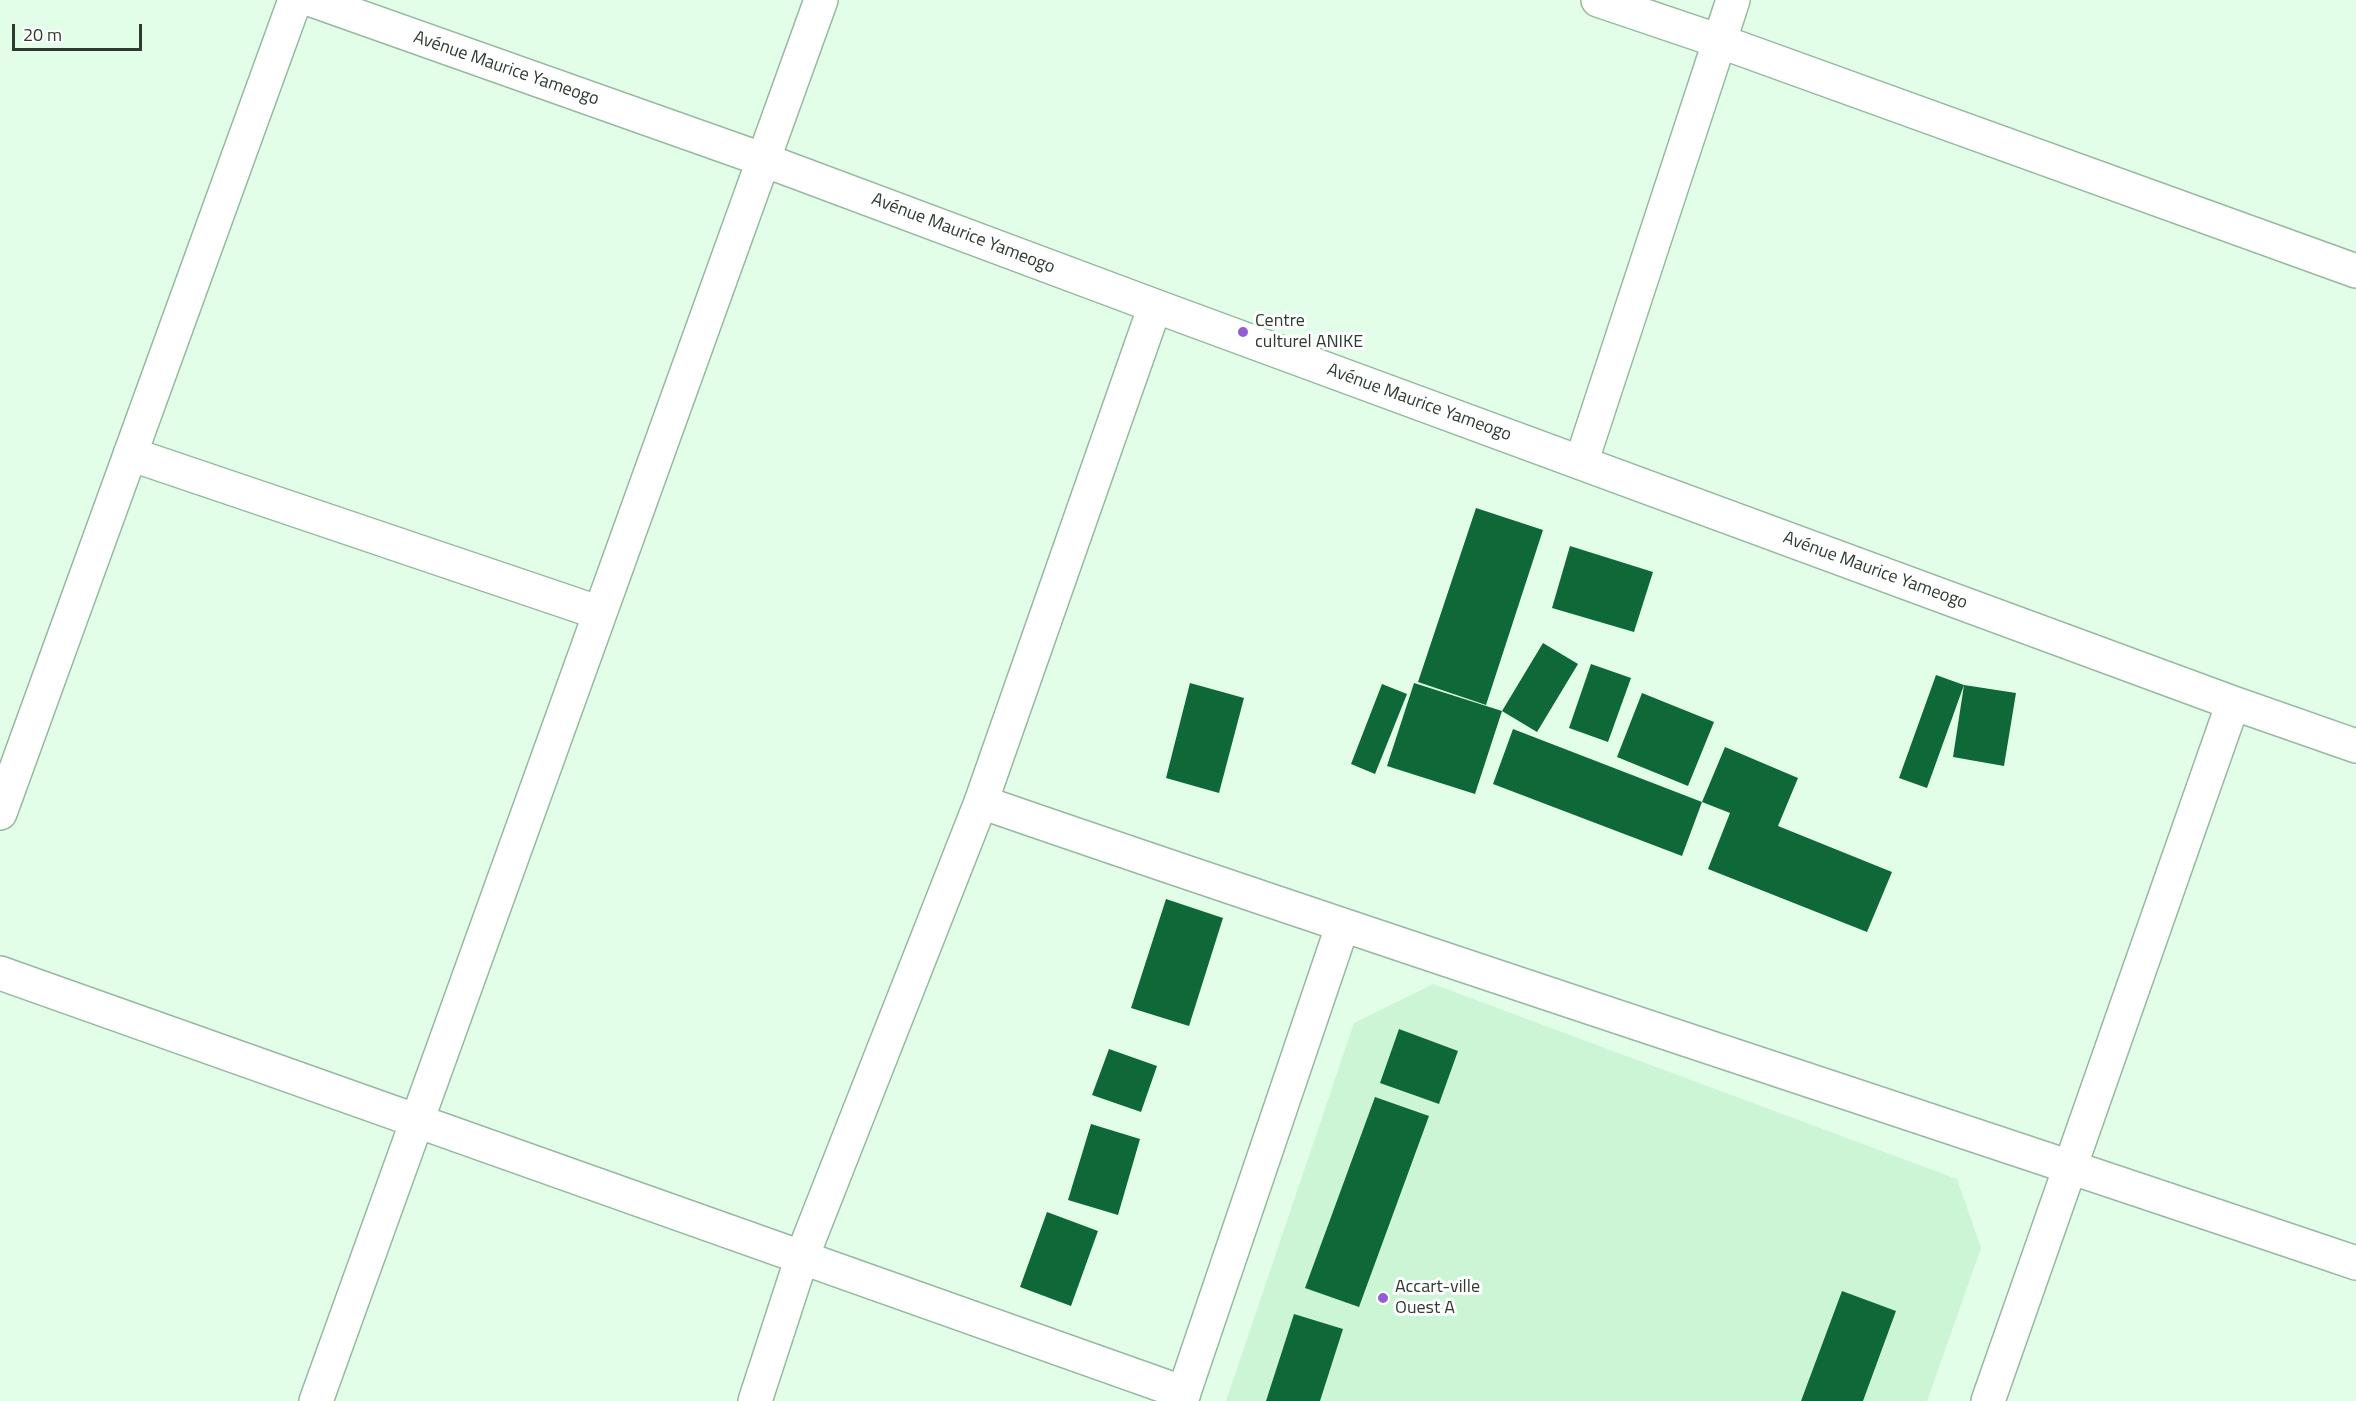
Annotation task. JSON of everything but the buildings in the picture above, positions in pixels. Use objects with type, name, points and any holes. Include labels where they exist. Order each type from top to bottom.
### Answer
[{"type":"street","points":[[0,813],[294,0]]},
{"type":"street","name":"Avénue Maurice Yameogo","points":[[312,0],[764,160],[2233,704],[2356,746]]},
{"type":"street","points":[[316,1401],[821,0]]},
{"type":"street","points":[[1598,0],[1719,41],[2356,271]]},
{"type":"street","points":[[1581,463],[1733,0]]},
{"type":"street","points":[[755,1401],[802,1257],[981,802],[1155,306]]},
{"type":"street","points":[[130,454],[600,613]]},
{"type":"street","points":[[1988,1401],[2233,704]]},
{"type":"street","points":[[981,802],[1342,927],[2070,1166],[2356,1263]]},
{"type":"street","points":[[0,973],[802,1257],[1182,1397],[1342,927]]},
{"type":"shaded area","points":[[1433,984],[1957,1179],[1981,1248],[1927,1401],[1226,1401],[1354,1023]]},
{"type":"place","name":"Centre culturel ANIKE","points":[[1243,332]]},
{"type":"place","name":"Accart-ville Ouest A","points":[[1383,1298]]}]
